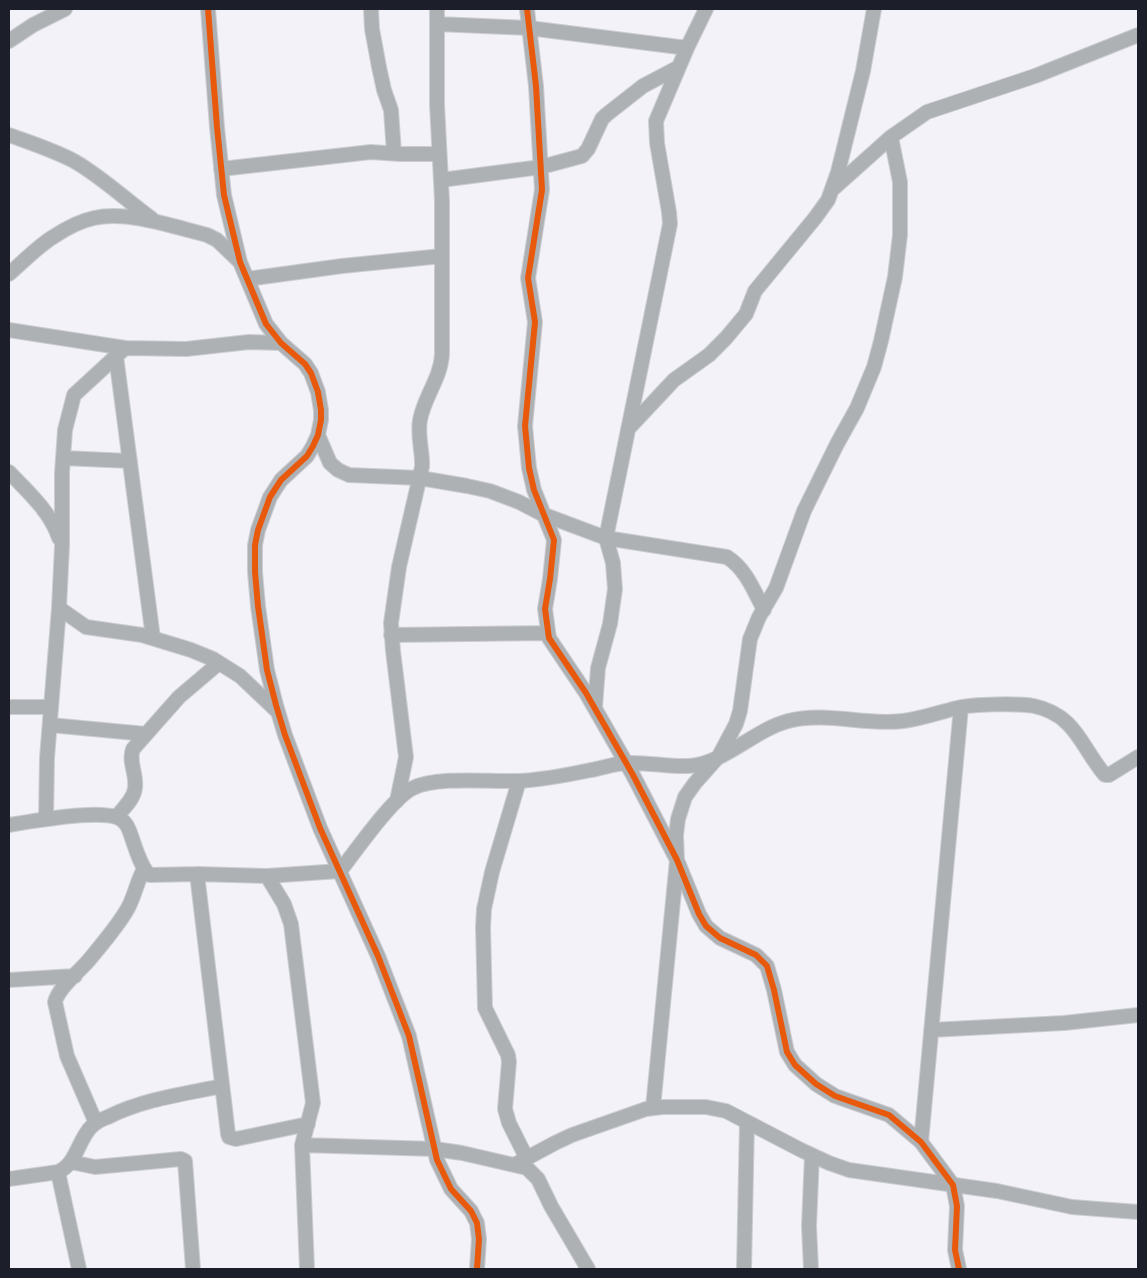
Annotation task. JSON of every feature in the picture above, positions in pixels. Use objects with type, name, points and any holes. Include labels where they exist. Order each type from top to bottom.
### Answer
[{"type":"street","points":[[9,41],[33,25],[65,9]]},
{"type":"street","points":[[208,9],[224,195],[240,262],[266,324],[281,343],[304,364],[311,374],[318,392],[321,410],[318,435],[307,456],[282,480],[270,497],[258,530],[255,545],[255,572],[267,670],[278,712],[320,828],[378,956],[409,1036],[435,1149],[445,1180],[451,1190],[471,1211],[477,1224],[479,1239],[478,1269]]},
{"type":"street","points":[[371,9],[372,29],[379,67],[391,110],[394,154]]},
{"type":"street","points":[[397,801],[406,756],[391,635],[399,568],[423,458],[419,421],[442,362],[441,180],[437,104],[437,9]]},
{"type":"street","points":[[527,9],[536,86],[542,190],[528,278],[535,322],[524,426],[529,468],[534,490],[554,540],[552,569],[545,609],[549,638],[595,708],[626,763],[678,860],[699,914],[706,926],[720,938],[756,955],[767,966],[787,1052],[795,1065],[816,1084],[835,1096],[889,1115],[922,1142],[953,1185],[957,1206],[956,1250],[958,1269]]},
{"type":"street","points":[[595,708],[598,668],[610,624],[615,589],[613,563],[606,538],[670,224],[657,144],[656,121],[706,9]]},
{"type":"street","points":[[628,430],[674,380],[708,355],[734,328],[746,314],[755,291],[828,200],[834,188],[863,71],[874,9]]},
{"type":"street","points":[[437,24],[529,28],[687,48]]},
{"type":"street","points":[[834,188],[891,136],[928,112],[1035,76],[1138,35]]},
{"type":"street","points":[[441,180],[541,167],[582,156],[588,149],[602,119],[606,115],[642,86],[679,67]]},
{"type":"street","points":[[9,135],[49,149],[74,161],[156,223]]},
{"type":"street","points":[[653,1108],[678,860],[676,835],[678,819],[686,797],[695,783],[719,756],[738,718],[750,639],[776,588],[804,511],[868,385],[881,341],[895,277],[900,236],[900,182],[891,136]]},
{"type":"street","points":[[221,169],[371,152],[439,154]]},
{"type":"street","points":[[9,274],[52,238],[82,222],[102,216],[119,216],[211,236],[240,262]]},
{"type":"street","points":[[247,279],[342,266],[442,256]]},
{"type":"street","points":[[9,330],[121,352],[186,349],[264,341],[281,343]]},
{"type":"street","points":[[46,819],[47,758],[59,608],[65,430],[74,396],[121,352]]},
{"type":"street","points":[[121,352],[130,461],[153,638]]},
{"type":"street","points":[[318,435],[330,463],[338,470],[349,474],[420,478],[490,491],[519,502],[542,514],[606,538],[727,557],[742,570],[764,610]]},
{"type":"street","points":[[63,458],[130,461]]},
{"type":"street","points":[[9,472],[48,514],[56,528],[62,546]]},
{"type":"street","points":[[59,608],[86,627],[153,638],[191,650],[218,662],[240,676],[278,712]]},
{"type":"street","points":[[391,635],[548,633]]},
{"type":"street","points":[[116,817],[134,794],[135,777],[132,752],[179,697],[218,662]]},
{"type":"street","points":[[9,825],[46,819],[102,815],[116,817],[122,820],[128,828],[144,869],[150,875],[267,876],[340,871],[397,801],[412,788],[426,784],[460,781],[519,781],[560,777],[626,763],[686,766],[705,763],[772,726],[790,720],[836,717],[881,722],[904,721],[961,707],[1032,706],[1054,714],[1072,726],[1105,775],[1109,775],[1138,757]]},
{"type":"street","points":[[9,707],[51,707]]},
{"type":"street","points":[[922,1142],[961,707]]},
{"type":"street","points":[[50,725],[146,734]]},
{"type":"street","points":[[519,781],[492,872],[484,909],[484,998],[489,1018],[508,1055],[505,1109],[520,1162]]},
{"type":"street","points":[[96,1122],[68,1056],[56,998],[89,961],[124,914],[144,869]]},
{"type":"street","points":[[197,874],[228,1134],[233,1139],[308,1124]]},
{"type":"street","points":[[267,876],[284,904],[291,924],[313,1103],[302,1145],[307,1269]]},
{"type":"street","points":[[9,980],[74,976]]},
{"type":"street","points":[[931,1030],[1064,1023],[1138,1015]]},
{"type":"street","points":[[9,1178],[58,1172],[67,1166],[87,1131],[96,1122],[144,1102],[222,1086]]},
{"type":"street","points":[[520,1162],[572,1135],[646,1108],[706,1107],[726,1111],[812,1155],[849,1170],[997,1191],[1072,1207],[1138,1212]]},
{"type":"street","points":[[744,1269],[747,1122]]},
{"type":"street","points":[[302,1145],[435,1149],[520,1162],[538,1179],[551,1206],[588,1269]]},
{"type":"street","points":[[811,1269],[809,1226],[812,1155]]},
{"type":"street","points":[[70,1162],[95,1167],[181,1159],[185,1161],[193,1269]]},
{"type":"street","points":[[58,1172],[79,1269]]},
{"type":"cycle path","points":[[208,9],[224,195],[240,262],[266,324],[281,343],[305,364],[311,373],[318,392],[321,410],[318,435],[313,446],[307,456],[281,480],[270,497],[258,530],[255,545],[255,572],[267,670],[285,735],[320,828],[378,956],[409,1036],[437,1160],[451,1189],[471,1211],[477,1223],[479,1239],[477,1269]]},
{"type":"cycle path","points":[[527,9],[536,86],[542,190],[528,278],[535,322],[525,426],[529,468],[534,490],[554,540],[545,609],[549,638],[586,693],[633,775],[677,860],[699,914],[706,926],[720,938],[756,955],[767,966],[787,1052],[795,1065],[816,1084],[835,1096],[889,1115],[921,1142],[953,1185],[957,1206],[955,1250],[959,1269]]}]
